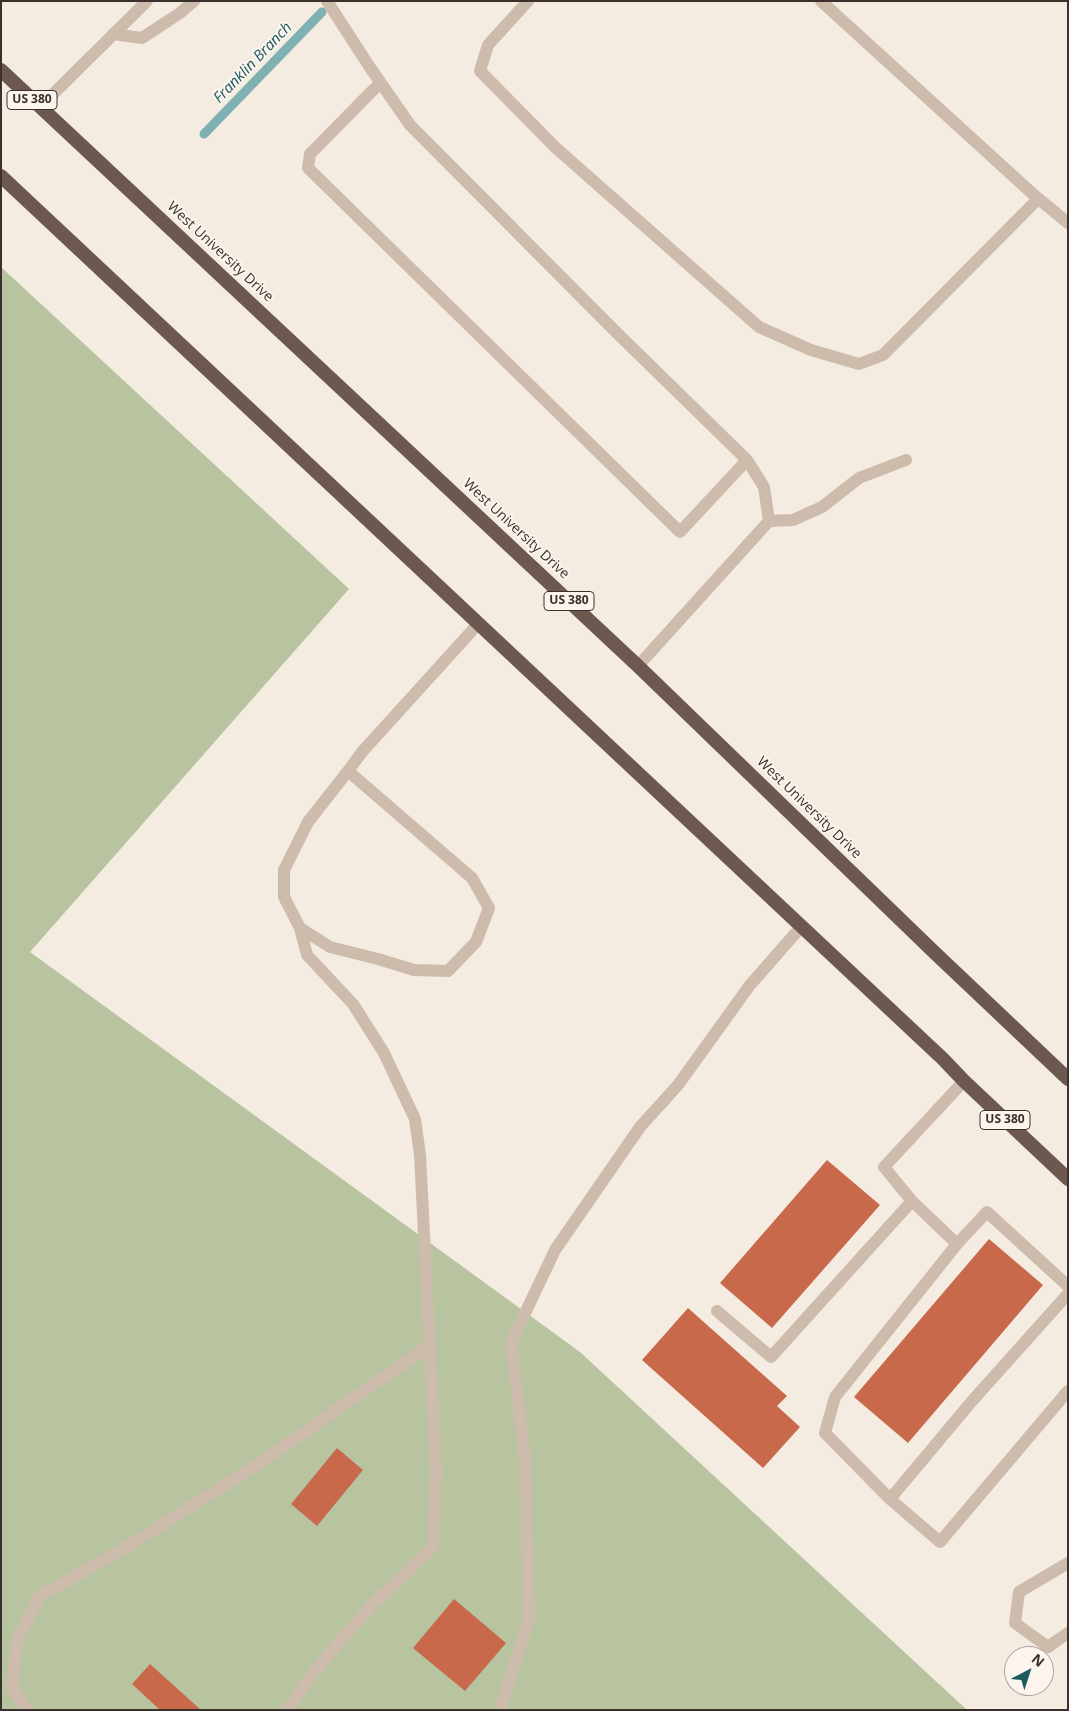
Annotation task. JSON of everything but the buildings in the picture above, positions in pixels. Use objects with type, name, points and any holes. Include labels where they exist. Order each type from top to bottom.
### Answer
[{"type":"highway","name":"West University Drive","points":[[1,70],[638,666],[1068,1079]]},
{"type":"highway","name":"US 380","points":[[1,176],[943,1059],[1068,1179]]},
{"type":"lane","points":[[40,107],[143,6],[128,1]]},
{"type":"lane","points":[[114,34],[142,38],[180,13],[194,1]]},
{"type":"lane","points":[[327,1],[410,125],[746,460],[764,487],[769,521]]},
{"type":"lane","points":[[528,1],[488,46],[480,71],[556,148],[759,327],[811,350],[859,364],[883,355],[1038,199]]},
{"type":"lane","points":[[821,1],[1038,199],[1068,223]]},
{"type":"lane","points":[[380,82],[310,154],[308,168],[680,532],[746,460]]},
{"type":"lane","points":[[638,666],[769,521],[793,520],[822,507],[859,478],[906,460]]},
{"type":"lane","points":[[287,1710],[312,1674],[370,1606],[433,1547],[436,1469],[420,1155],[415,1119],[384,1053],[353,1004],[307,955],[300,928],[284,897],[284,870],[308,822],[362,752],[478,624]]},
{"type":"lane","points":[[300,928],[330,947],[414,970],[448,971],[476,942],[490,908],[472,878],[348,771]]},
{"type":"lane","points":[[500,1710],[529,1619],[525,1456],[511,1343],[555,1250],[640,1127],[678,1085],[750,985],[802,927]]},
{"type":"lane","points":[[957,1244],[912,1201],[884,1167],[964,1081]]},
{"type":"lane","points":[[717,1312],[771,1357],[912,1201]]},
{"type":"lane","points":[[1068,1286],[987,1212],[957,1244],[835,1397],[825,1433],[890,1499],[940,1542],[1068,1391]]},
{"type":"lane","points":[[890,1499],[972,1401],[1068,1294]]},
{"type":"lane","points":[[28,1710],[12,1688],[16,1640],[40,1596],[124,1548],[260,1463],[430,1345]]},
{"type":"lane","points":[[1068,1563],[1019,1592],[1015,1623],[1048,1647],[1068,1633]]},
{"type":"green space","points":[[1,267],[349,589],[30,952],[580,1352],[967,1710],[1,1710]]},
{"type":"waterway","name":"Franklin Branch","points":[[204,134],[322,12]]}]
